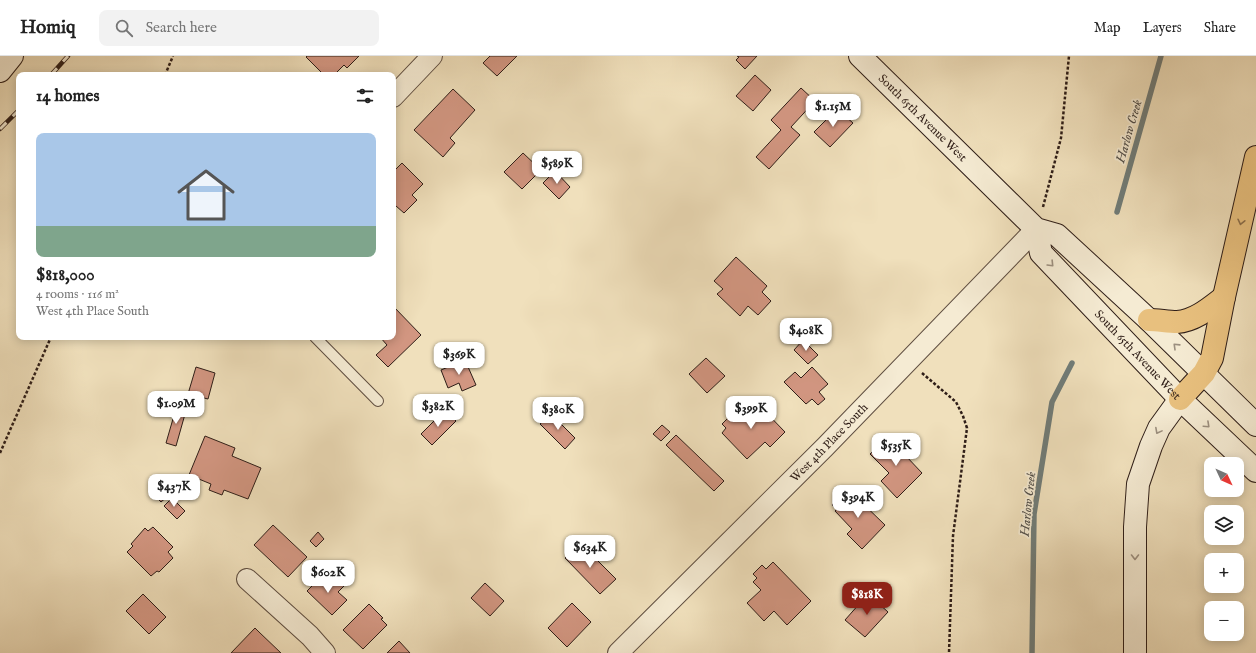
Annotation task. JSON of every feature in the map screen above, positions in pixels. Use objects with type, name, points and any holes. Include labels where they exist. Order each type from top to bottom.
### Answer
[{"type":"highway","points":[[1180,399],[1204,373],[1212,358],[1224,297],[1256,156]]},
{"type":"highway","points":[[1149,320],[1183,321],[1199,315],[1224,297]]},
{"type":"street","points":[[0,71],[12,56]]},
{"type":"street","points":[[396,93],[432,56]]},
{"type":"street","name":"South 65th Avenue West","points":[[860,56],[1036,229],[1057,235],[1149,320],[1251,420]]},
{"type":"street","name":"South 65th Avenue West","points":[[1036,229],[1041,253],[1180,399],[1256,470]]},
{"type":"street","name":"West 4th Place South","points":[[618,653],[825,447],[1036,229]]},
{"type":"street","points":[[1135,653],[1135,527],[1138,484],[1159,428],[1180,399]]},
{"type":"street","points":[[247,579],[310,636],[324,653]]},
{"type":"lane","points":[[319,340],[378,401]]},
{"type":"path","points":[[166,72],[173,56]]},
{"type":"path","points":[[1036,229],[1061,138],[1069,56]]},
{"type":"path","points":[[0,453],[49,340]]},
{"type":"path","points":[[908,361],[956,402],[967,428],[953,536],[949,653]]},
{"type":"building","points":[[359,56],[347,68],[344,65],[337,72],[321,72],[306,57]]},
{"type":"building","points":[[490,56],[517,56],[497,76],[483,63]]},
{"type":"building","points":[[737,56],[757,56],[745,69],[736,60],[739,57]]},
{"type":"building","points":[[755,75],[771,90],[753,111],[736,96]]},
{"type":"building","points":[[801,88],[815,101],[791,127],[800,135],[769,169],[756,157],[781,130],[771,120]]},
{"type":"building","points":[[453,89],[475,110],[450,138],[455,143],[443,157],[414,130]]},
{"type":"building","points":[[837,109],[853,123],[830,147],[814,132]]},
{"type":"building","points":[[523,153],[541,170],[522,189],[504,172]]},
{"type":"building","points":[[402,163],[423,184],[412,195],[417,200],[404,213],[396,206],[396,169]]},
{"type":"building","points":[[555,171],[570,187],[559,199],[543,183]]},
{"type":"building","points":[[736,257],[767,286],[762,292],[771,301],[758,315],[748,306],[740,316],[717,294],[723,289],[714,281]]},
{"type":"building","points":[[396,309],[421,335],[388,367],[376,355],[387,345],[383,340],[396,340]]},
{"type":"building","points":[[803,340],[818,355],[808,364],[794,350]]},
{"type":"building","points":[[706,358],[725,376],[707,393],[689,374]]},
{"type":"building","points":[[465,360],[476,385],[462,391],[459,383],[448,388],[441,370]]},
{"type":"building","points":[[196,367],[215,373],[208,399],[188,394]]},
{"type":"building","points":[[812,367],[828,384],[819,392],[825,399],[818,405],[812,399],[806,404],[784,382],[795,372],[801,378]]},
{"type":"building","points":[[755,401],[785,432],[770,447],[765,442],[747,459],[722,433],[726,428],[722,424],[739,407],[744,412]]},
{"type":"building","points":[[177,405],[187,407],[176,446],[166,443]]},
{"type":"building","points":[[445,410],[456,421],[432,445],[421,434]]},
{"type":"building","points":[[551,414],[575,438],[565,449],[540,424]]},
{"type":"building","points":[[662,425],[670,432],[661,441],[653,434]]},
{"type":"building","points":[[676,435],[724,481],[714,491],[666,445]]},
{"type":"building","points":[[205,436],[235,448],[232,456],[261,468],[248,499],[224,490],[222,495],[209,490],[211,484],[189,475]]},
{"type":"building","points":[[888,437],[922,473],[897,498],[881,481],[889,473],[870,454]]},
{"type":"building","points":[[160,488],[168,496],[161,502],[154,495]]},
{"type":"building","points":[[845,491],[850,496],[852,493],[885,525],[862,549],[847,534],[852,529],[835,511],[837,509],[832,505]]},
{"type":"building","points":[[172,498],[185,511],[177,519],[164,506]]},
{"type":"building","points":[[273,525],[307,557],[288,577],[254,545]]},
{"type":"building","points":[[153,527],[173,547],[168,552],[173,558],[159,572],[157,571],[151,576],[127,552],[133,546],[131,544],[145,528],[148,531]]},
{"type":"building","points":[[318,532],[324,539],[316,547],[310,541]]},
{"type":"building","points":[[580,543],[616,579],[600,594],[565,558]]},
{"type":"building","points":[[773,562],[811,601],[787,625],[774,611],[764,621],[747,603],[761,590],[753,582],[757,578],[753,574],[762,565],[766,569]]},
{"type":"building","points":[[335,575],[345,585],[338,592],[347,600],[332,615],[307,591],[321,577],[328,583]]},
{"type":"building","points":[[485,583],[504,601],[490,616],[471,598]]},
{"type":"building","points":[[143,594],[166,617],[149,634],[126,611]]},
{"type":"building","points":[[868,594],[888,612],[865,637],[845,620]]},
{"type":"building","points":[[572,603],[591,622],[567,647],[548,628]]},
{"type":"building","points":[[369,604],[383,618],[381,619],[387,625],[363,649],[343,630]]},
{"type":"building","points":[[255,628],[259,632],[281,653],[231,653]]},
{"type":"building","points":[[399,641],[410,653],[387,653]]},
{"type":"waterway","name":"Harlow Creek","points":[[1117,212],[1161,56]]},
{"type":"waterway","name":"Harlow Creek","points":[[1032,653],[1034,514],[1052,402],[1072,363]]},
{"type":"railway","points":[[54,72],[68,56]]},
{"type":"railway","points":[[0,129],[16,113]]}]
